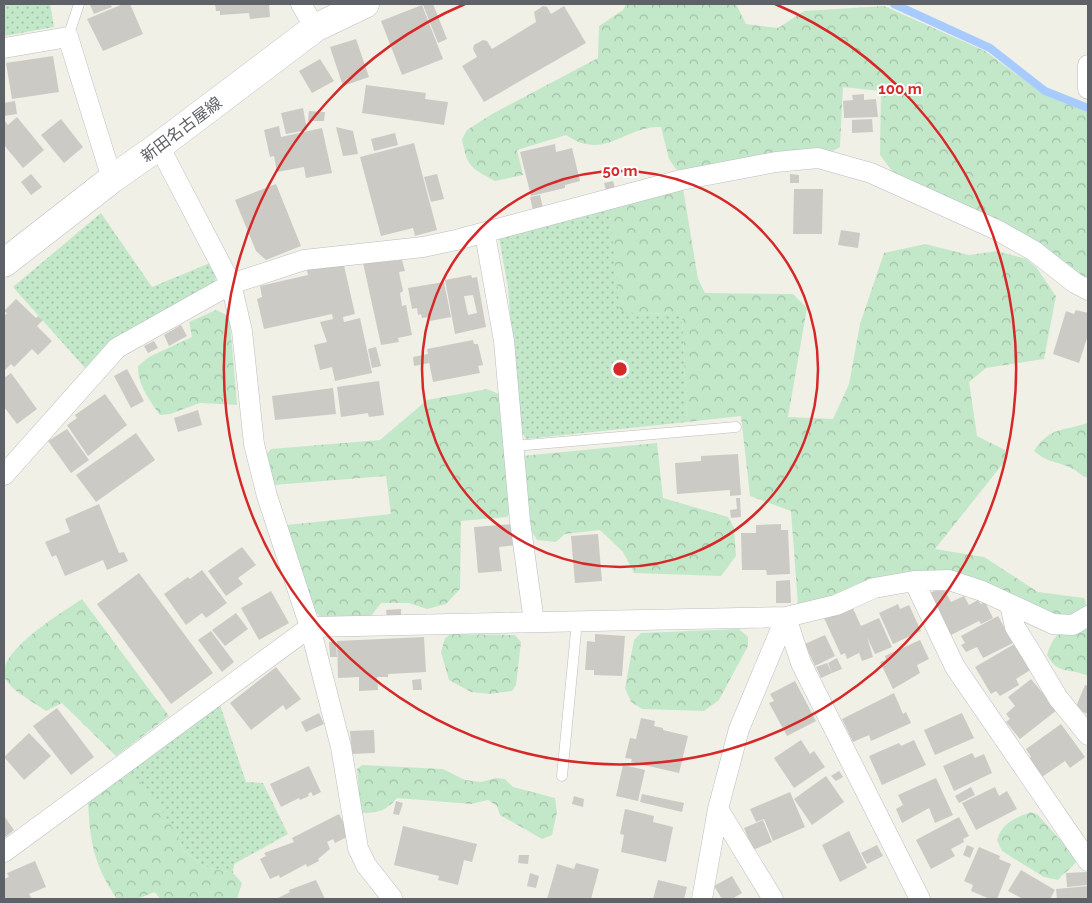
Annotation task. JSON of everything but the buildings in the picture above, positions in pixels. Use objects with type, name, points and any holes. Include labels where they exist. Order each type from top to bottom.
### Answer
[{"type":"main road","name":"新田名古屋線","points":[[4,263],[112,179],[159,146],[315,28],[365,4]]},
{"type":"street","points":[[302,4],[315,28]]},
{"type":"street","points":[[4,48],[68,37],[112,179]]},
{"type":"street","points":[[1088,65],[1088,89]]},
{"type":"street","points":[[159,146],[231,284],[242,331],[254,444],[267,496],[310,627],[341,747],[358,848],[366,865],[393,899]]},
{"type":"street","points":[[4,475],[117,348],[231,284],[304,260],[423,247],[485,234],[681,180],[776,162],[818,158],[871,173],[997,230],[1034,251],[1075,283],[1088,290]]},
{"type":"street","points":[[485,234],[504,341],[520,521],[534,622]]},
{"type":"street","points":[[4,852],[310,627],[786,617],[836,605],[874,588],[914,581],[949,580],[982,591],[1053,624],[1073,625],[1088,616]]},
{"type":"street","points":[[914,581],[955,667],[1088,861]]},
{"type":"street","points":[[1010,604],[1015,627],[1058,698],[1088,734]]},
{"type":"street","points":[[702,899],[718,809],[739,729],[786,617]]},
{"type":"street","points":[[786,617],[801,663],[920,899]]},
{"type":"street","points":[[718,809],[773,899]]},
{"type":"lane","points":[[68,37],[79,4]]},
{"type":"lane","points":[[514,446],[736,427]]},
{"type":"lane","points":[[562,776],[577,621]]},
{"type":"green space","points":[[4,4],[50,4],[54,27],[4,36]]},
{"type":"green space","points":[[626,4],[736,4],[746,24],[778,28],[804,11],[884,6],[985,51],[1043,94],[1088,112],[1088,284],[895,175],[880,155],[881,91],[843,87],[840,147],[833,151],[686,172],[676,169],[669,159],[661,127],[637,131],[604,144],[592,145],[580,142],[566,135],[517,150],[523,175],[495,181],[471,166],[466,156],[462,139],[467,130],[492,114],[598,58],[599,26],[623,10]]},
{"type":"green space","points":[[683,188],[698,279],[705,293],[793,294],[807,308],[788,417],[833,419],[849,384],[860,324],[884,253],[925,244],[969,255],[997,251],[1026,259],[1036,267],[1056,296],[1044,359],[986,368],[969,382],[977,436],[1005,450],[1005,461],[935,549],[984,557],[1038,592],[1084,598],[1088,610],[1058,618],[952,574],[821,605],[798,605],[791,511],[750,496],[741,416],[687,422],[682,313],[637,314],[620,310],[609,208]]},
{"type":"green space","points":[[609,208],[637,314],[682,313],[687,422],[526,439],[518,427],[508,287],[499,238]]},
{"type":"green space","points":[[101,213],[152,287],[210,263],[216,277],[213,292],[112,339],[85,368],[13,287]]},
{"type":"green space","points":[[216,310],[227,315],[230,323],[237,405],[200,403],[170,414],[160,415],[142,386],[138,366],[149,357],[192,337],[189,322]]},
{"type":"green space","points":[[487,389],[499,394],[513,509],[507,517],[461,521],[460,589],[446,604],[427,609],[409,603],[381,603],[371,616],[321,618],[312,607],[287,525],[391,514],[386,476],[274,485],[263,458],[271,449],[380,440],[427,400]]},
{"type":"green space","points":[[1088,423],[1088,478],[1071,468],[1044,458],[1034,451],[1051,434]]},
{"type":"green space","points":[[657,443],[663,498],[728,517],[734,528],[736,556],[721,576],[634,573],[623,552],[600,530],[565,534],[556,542],[537,540],[532,532],[521,456]]},
{"type":"green space","points":[[82,599],[169,716],[116,756],[62,703],[46,711],[11,687],[4,676],[5,665],[22,643],[34,632]]},
{"type":"green space","points":[[1088,627],[1088,676],[1065,670],[1051,662],[1047,655],[1050,646],[1057,636],[1066,631]]},
{"type":"green space","points":[[739,629],[748,637],[748,646],[719,700],[704,711],[642,709],[631,702],[625,688],[634,640],[641,633]]},
{"type":"green space","points":[[451,634],[515,635],[521,642],[516,685],[512,691],[490,694],[471,692],[449,680],[441,652],[445,638]]},
{"type":"green space","points":[[219,702],[246,782],[263,783],[288,834],[234,864],[233,873],[205,867],[183,850],[177,835],[124,775]]},
{"type":"green space","points":[[362,765],[443,769],[465,780],[481,782],[496,778],[505,779],[513,787],[555,798],[557,812],[552,835],[542,839],[500,815],[497,806],[488,800],[471,804],[397,798],[389,806],[381,810],[361,813],[357,769]]},
{"type":"green space","points":[[124,775],[134,777],[150,791],[177,835],[183,850],[205,867],[233,873],[242,883],[237,899],[160,899],[155,892],[137,899],[117,899],[98,864],[90,830],[88,802]]},
{"type":"green space","points":[[1031,812],[1038,815],[1077,859],[1074,865],[1058,880],[1044,877],[1002,851],[997,840],[1006,825]]},
{"type":"waterway","points":[[894,4],[990,48],[1045,91],[1088,108]]}]
